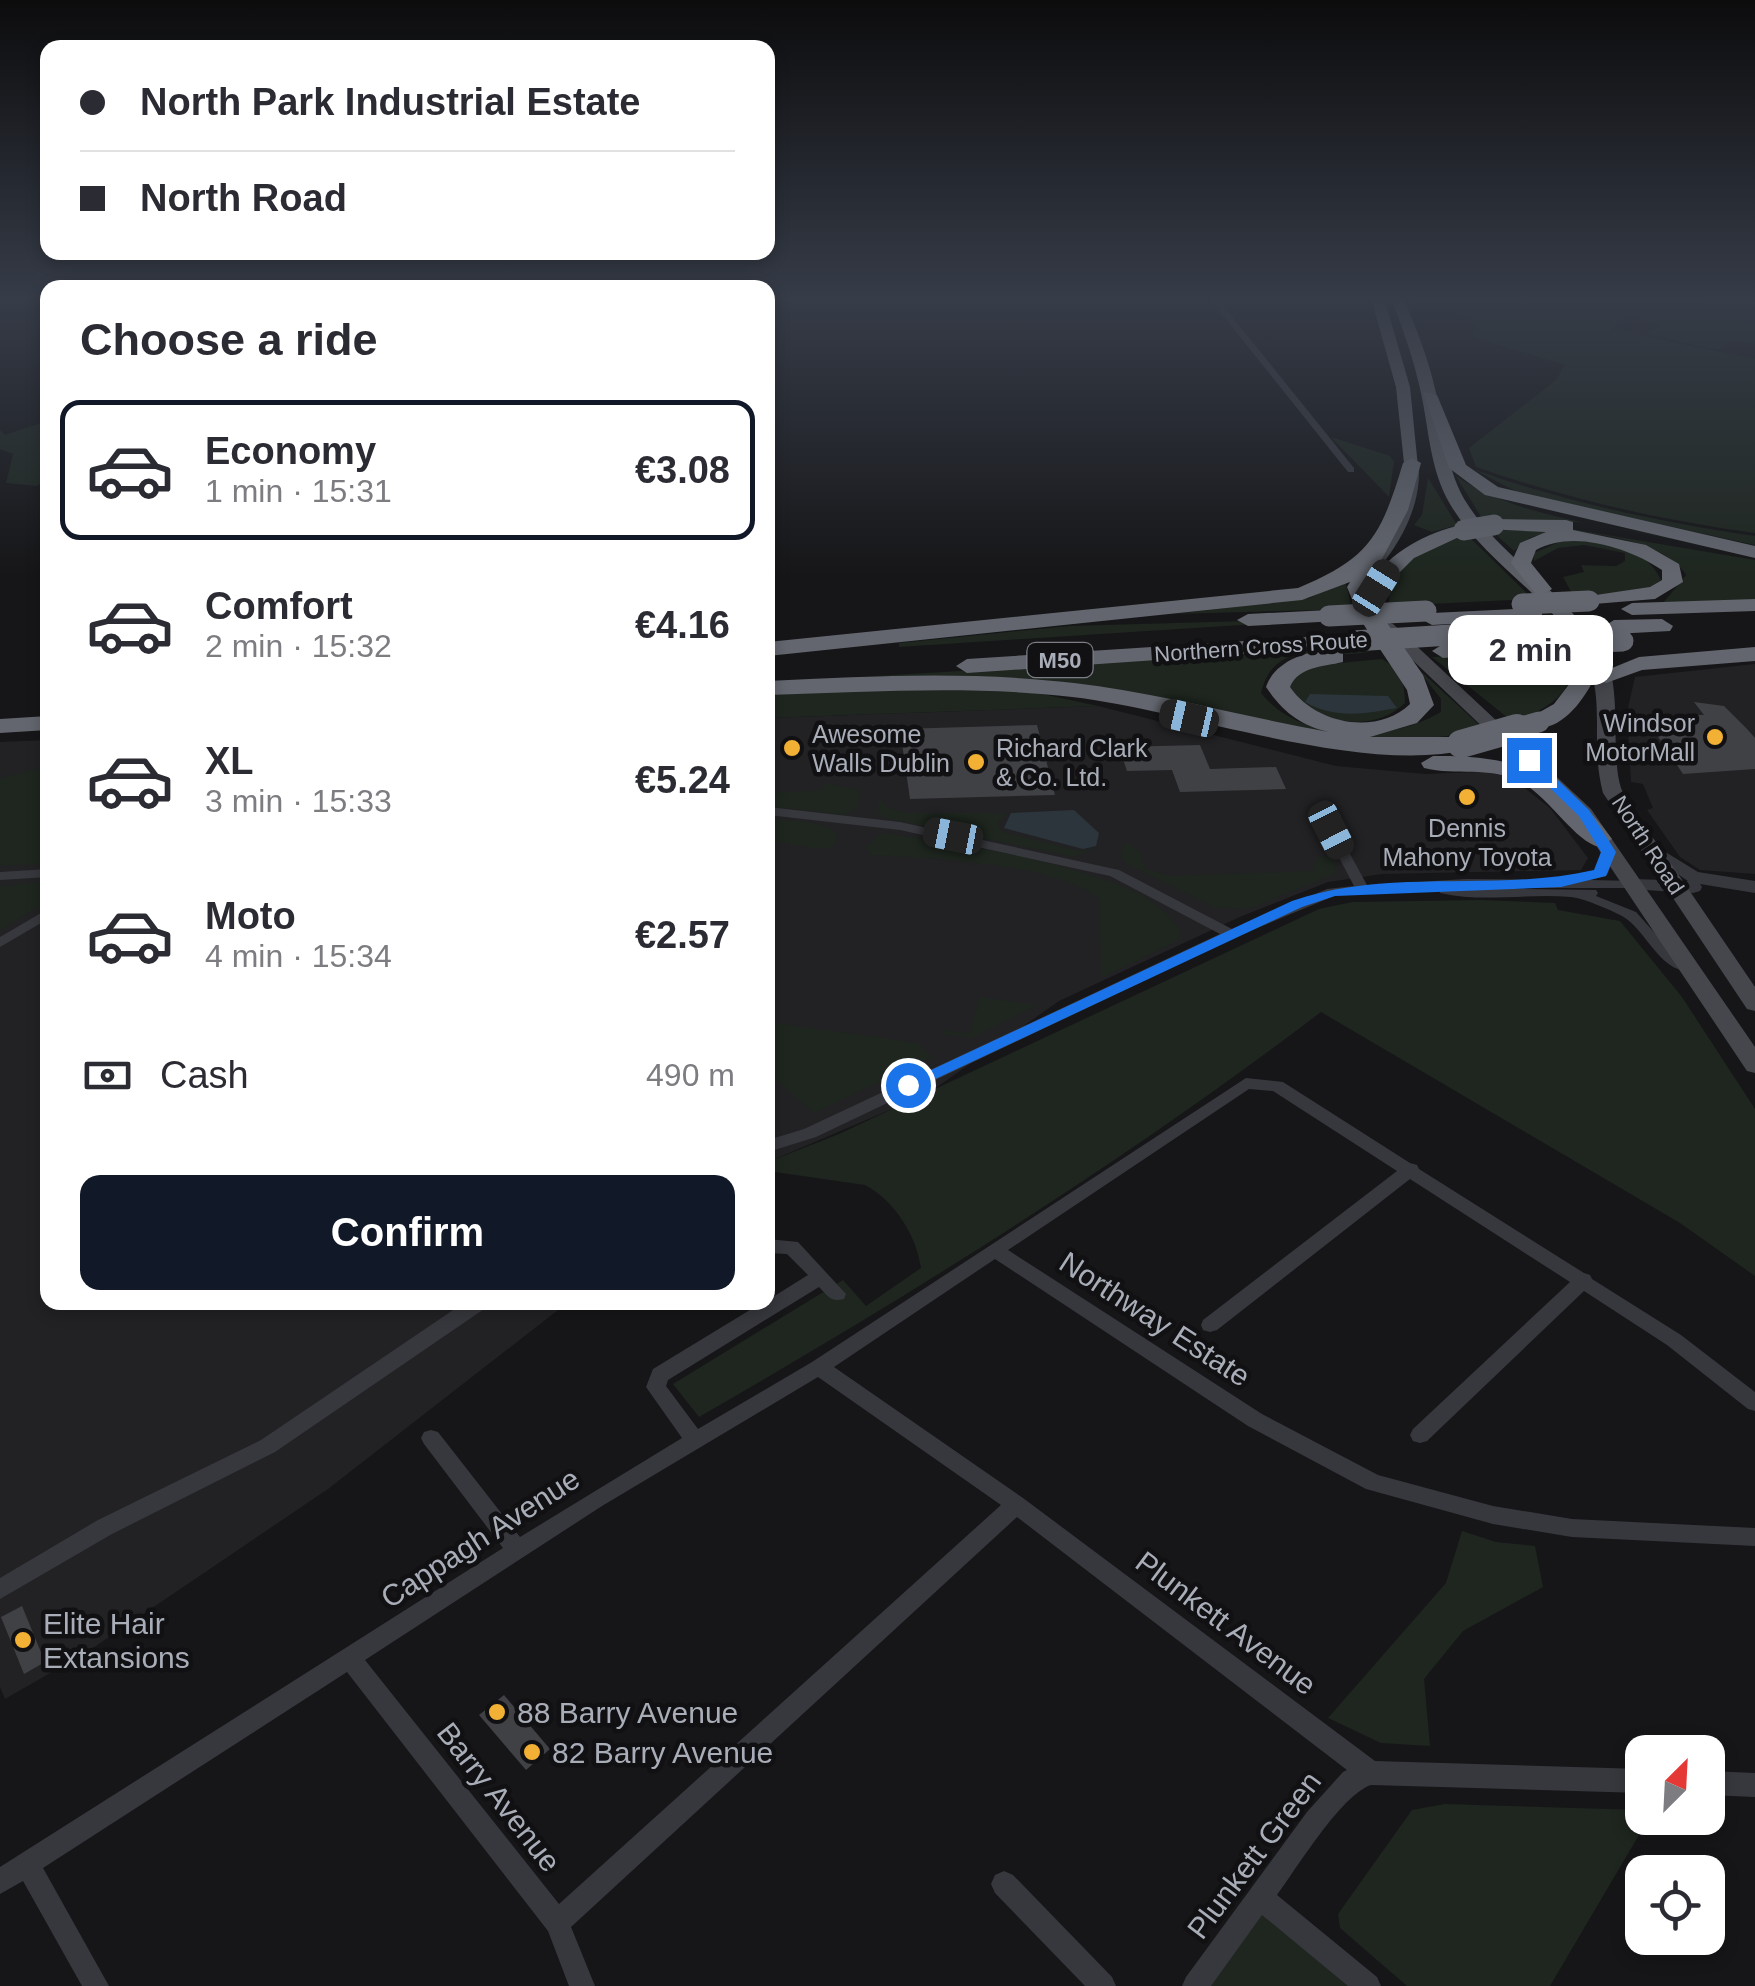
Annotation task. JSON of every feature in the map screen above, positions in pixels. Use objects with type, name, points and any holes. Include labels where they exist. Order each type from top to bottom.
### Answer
[{"type":"highway","points":[[1402,391],[1412,463],[1398,510],[1357,587],[1367,604],[1388,568],[1401,557],[1436,537],[1494,525],[1585,528],[1755,554]]},
{"type":"highway","points":[[1428,391],[1458,468],[1492,491],[1755,554]]},
{"type":"highway","points":[[1429,395],[1442,468],[1457,502],[1483,537],[1542,589],[1580,634]]},
{"type":"highway","name":"M50","points":[[1542,589],[1521,563],[1522,555],[1527,547],[1550,538],[1582,536],[1622,542],[1652,553],[1672,568],[1673,582],[1606,620]]},
{"type":"highway","name":"M50","points":[[995,627],[1302,594],[1350,574],[1378,542]]},
{"type":"highway","name":"M50","points":[[1367,604],[1402,664],[1415,681],[1422,705],[1416,714],[1392,726],[1325,723],[1290,706],[1278,687],[1288,669],[1320,658],[1346,634],[1447,643],[1538,623],[1606,620],[1755,639]]},
{"type":"highway","name":"Northern Cross Route","points":[[775,677],[1346,634],[1429,615],[1538,623],[1755,606]]},
{"type":"highway","name":"Northern Cross Route","points":[[1606,620],[1755,622]]},
{"type":"highway","points":[[775,648],[995,627],[1346,634]]},
{"type":"highway","name":"Northern Cross Route","points":[[775,660],[1346,634]]},
{"type":"highway","name":"M50","points":[[1083,692],[1344,742],[1394,747],[1461,744],[1540,722],[1562,709],[1584,679],[1580,634]]},
{"type":"highway","points":[[1606,676],[1640,664],[1755,654]]},
{"type":"highway","points":[[775,688],[938,682],[1083,692]]},
{"type":"highway","name":"M50","points":[[1083,692],[1354,757],[1506,764],[1541,781],[1604,845]]},
{"type":"highway","points":[[0,708],[40,706]]},
{"type":"highway","points":[[0,726],[40,724]]},
{"type":"main road","points":[[1367,604],[1369,572],[1400,531],[1415,490],[1412,463]]},
{"type":"main road","name":"North Road","points":[[1367,604],[1397,640],[1569,797],[1638,889],[1755,1065]]},
{"type":"main road","points":[[1580,634],[1595,649],[1606,676]]},
{"type":"main road","name":"North Road","points":[[1606,676],[1605,774],[1640,834],[1755,1004]]},
{"type":"street","points":[[1287,391],[1351,470]]},
{"type":"street","points":[[775,812],[900,826],[1114,873],[1231,934]]},
{"type":"street","points":[[1321,812],[1361,887]]},
{"type":"street","points":[[1640,834],[1659,855],[1693,877],[1755,887]]},
{"type":"street","name":"North Road","points":[[1561,882],[1601,873],[1604,845]]},
{"type":"street","points":[[0,876],[40,874]]},
{"type":"street","points":[[775,1144],[800,1136],[1297,904],[1361,887],[1561,882],[1755,895]]},
{"type":"street","points":[[1428,887],[1466,894],[1638,889]]},
{"type":"street","points":[[1678,892],[1755,887]]},
{"type":"street","points":[[1577,893],[1630,915],[1664,952],[1691,971]]},
{"type":"street","points":[[0,943],[40,919]]},
{"type":"street","name":"Northway Estate","points":[[1755,1403],[1674,1340],[1584,1280],[1278,1086],[1256,1080],[1229,1090],[996,1251],[1255,1420],[1374,1483],[1493,1515],[1572,1528],[1755,1537]]},
{"type":"street","name":"Northway Estate","points":[[1210,1326],[1410,1170]]},
{"type":"street","points":[[775,1246],[792,1247],[837,1294]]},
{"type":"street","name":"Cappagh Avenue","points":[[0,1881],[694,1439],[819,1368],[885,1319],[996,1251]]},
{"type":"street","points":[[775,1305],[820,1277]]},
{"type":"street","points":[[1420,1435],[1584,1280]]},
{"type":"street","points":[[0,1589],[106,1527],[268,1446],[468,1310]]},
{"type":"street","points":[[694,1439],[656,1387],[660,1375],[766,1310]]},
{"type":"street","name":"Plunkett Avenue","points":[[819,1368],[1016,1504],[1371,1774]]},
{"type":"street","points":[[431,1438],[517,1550]]},
{"type":"street","points":[[557,1923],[1016,1504]]},
{"type":"street","name":"Barry Avenue","points":[[349,1657],[557,1923],[582,1986]]},
{"type":"street","points":[[1371,1774],[1625,1781]]},
{"type":"street","name":"Plunkett Green","points":[[1196,1986],[1341,1791],[1351,1780],[1371,1774]]},
{"type":"street","points":[[1725,1784],[1755,1785]]},
{"type":"street","points":[[27,1863],[96,1986]]},
{"type":"street","points":[[1004,1884],[1103,1986]]},
{"type":"street","points":[[1262,1899],[1368,1986]]},
{"type":"shaded area","points":[[1543,391],[1755,391],[1755,533],[1684,522],[1545,489],[1476,467],[1469,448]]},
{"type":"shaded area","points":[[40,423],[40,484],[6,483],[13,454],[0,449],[0,430],[5,435]]},
{"type":"shaded area","points":[[1331,437],[1390,456],[1394,462],[1389,497]]},
{"type":"shaded area","points":[[1473,469],[1612,510],[1755,536],[1755,545],[1519,493]]},
{"type":"shaded area","points":[[1456,476],[1508,502],[1594,525],[1483,520]]},
{"type":"shaded area","points":[[1428,478],[1457,525],[1432,532],[1414,525],[1422,515]]},
{"type":"shaded area","points":[[1559,527],[1755,560],[1755,601],[1663,603],[1686,575],[1659,552],[1616,538],[1570,533],[1532,537],[1514,551],[1490,529]]},
{"type":"shaded area","points":[[1467,535],[1533,599],[1389,606],[1395,575],[1402,564],[1423,549]]},
{"type":"shaded area","points":[[1564,540],[1606,544],[1633,552],[1654,568],[1661,580],[1646,590],[1574,597],[1563,577],[1584,572],[1581,565],[1616,566],[1625,561],[1625,553],[1584,545],[1558,548],[1534,561],[1534,553]]},
{"type":"shaded area","points":[[1345,580],[1352,609],[1174,614],[1310,598]]},
{"type":"shaded area","points":[[1348,618],[899,647],[899,643],[1069,626]]},
{"type":"shaded area","points":[[1379,646],[1350,654],[1297,655],[1282,661],[1269,673],[1261,693],[1278,709],[1322,729],[1372,733],[1397,729],[1441,712],[1441,699],[1414,665],[1486,731],[1422,739],[1346,737],[993,677],[876,676]]},
{"type":"shaded area","points":[[1573,652],[1570,679],[1557,698],[1513,722],[1432,657]]},
{"type":"shaded area","points":[[1382,659],[1401,677],[1405,703],[1377,719],[1362,722],[1330,718],[1315,712],[1290,692],[1290,678],[1308,666]]},
{"type":"shaded area","points":[[1755,664],[1755,874],[1700,870],[1680,857],[1647,810],[1653,808],[1643,784],[1631,782],[1627,712],[1635,677]]},
{"type":"shaded area","points":[[892,687],[1024,690],[1098,706],[775,718],[775,693]]},
{"type":"shaded area","points":[[1310,694],[1388,696],[1397,708],[1338,713],[1305,702]]},
{"type":"shaded area","points":[[1098,706],[1336,766],[1425,774],[1503,771],[1550,808],[1588,858],[1581,870],[1382,874],[1328,882],[1242,916],[1059,1001],[927,1094],[775,1159],[775,718]]},
{"type":"shaded area","points":[[40,740],[40,1310],[558,1310],[328,1489],[90,1650],[5,1699],[0,1687],[0,742]]},
{"type":"shaded area","points":[[40,768],[40,863],[0,866],[0,778]]},
{"type":"shaded area","points":[[824,783],[860,790],[857,808],[845,815],[775,807],[775,793],[822,790]]},
{"type":"shaded area","points":[[879,797],[887,807],[903,813],[1007,813],[998,823],[1002,832],[1080,851],[1098,847],[1075,857],[884,818],[878,812]]},
{"type":"shaded area","points":[[1074,810],[1099,833],[1096,846],[1083,849],[1004,828],[1011,813]]},
{"type":"shaded area","points":[[775,820],[814,823],[839,835],[833,847],[817,849],[775,841]]},
{"type":"shaded area","points":[[881,833],[1007,854],[1100,878],[1144,897],[1181,932],[1177,941],[1101,978],[1100,900],[1082,888],[1025,870],[872,855],[865,848]]},
{"type":"shaded area","points":[[1126,842],[1140,851],[1144,868],[1170,876],[1313,871],[1317,857],[1331,856],[1337,873],[1248,909],[1215,907],[1126,863],[1120,856]]},
{"type":"shaded area","points":[[40,882],[40,906],[0,930],[0,886]]},
{"type":"shaded area","points":[[1352,902],[1555,903],[1558,910],[1620,921],[1682,997],[1755,1109],[1755,1276],[1680,1223],[1321,1012],[1171,1121],[1017,1224],[699,1417],[673,1384],[843,1280],[866,1306],[921,1268],[902,1220],[876,1192],[865,1185],[775,1172],[775,1159],[839,1134],[1319,909]]},
{"type":"shaded area","points":[[980,997],[1037,1005],[972,1038],[941,1034],[943,1030],[970,1034]]},
{"type":"shaded area","points":[[775,1023],[918,1043],[932,1057],[814,1113],[775,1078]]},
{"type":"shaded area","points":[[1462,1531],[1496,1542],[1535,1546],[1543,1587],[1463,1631],[1424,1679],[1430,1746],[1381,1743],[1328,1718],[1446,1583]]},
{"type":"shaded area","points":[[1445,1804],[1625,1809],[1625,1835],[1639,1835],[1550,1986],[1407,1986],[1340,1928],[1338,1914],[1412,1810]]},
{"type":"shaded area","points":[[1262,1901],[1365,1986],[1196,1986]]},
{"type":"building","name":"Windsor MotorMall","points":[[1694,702],[1724,706],[1747,729],[1755,738],[1755,769],[1683,774],[1651,726],[1658,726],[1650,715],[1704,715]]},
{"type":"building","name":"Richard Clark & Co. Ltd.","points":[[1037,725],[1055,795],[910,799],[900,729]]},
{"type":"building","points":[[1200,745],[1210,769],[1276,767],[1286,789],[1180,792],[1172,770],[1127,771],[1119,747]]},
{"type":"building","name":"Elite Hair Extansions","points":[[22,1606],[45,1662],[24,1674],[1,1617]]},
{"type":"building","points":[[504,1695],[550,1749],[526,1770],[479,1715]]},
{"type":"place","name":"Windsor MotorMall","points":[[1715,737]]},
{"type":"place","name":"Awesome Walls Dublin","points":[[792,748]]},
{"type":"place","name":"Richard Clark & Co. Ltd.","points":[[976,762]]},
{"type":"place","name":"Dennis Mahony Toyota","points":[[1467,797]]},
{"type":"place","name":"Elite Hair Extansions","points":[[23,1640]]},
{"type":"place","name":"88 Barry Avenue","points":[[497,1712]]},
{"type":"place","name":"82 Barry Avenue","points":[[532,1752]]},
{"type":"route","points":[[908,1085],[1297,904],[1332,892],[1361,887],[1561,882],[1601,873],[1609,852],[1584,813],[1529,760]]}]
